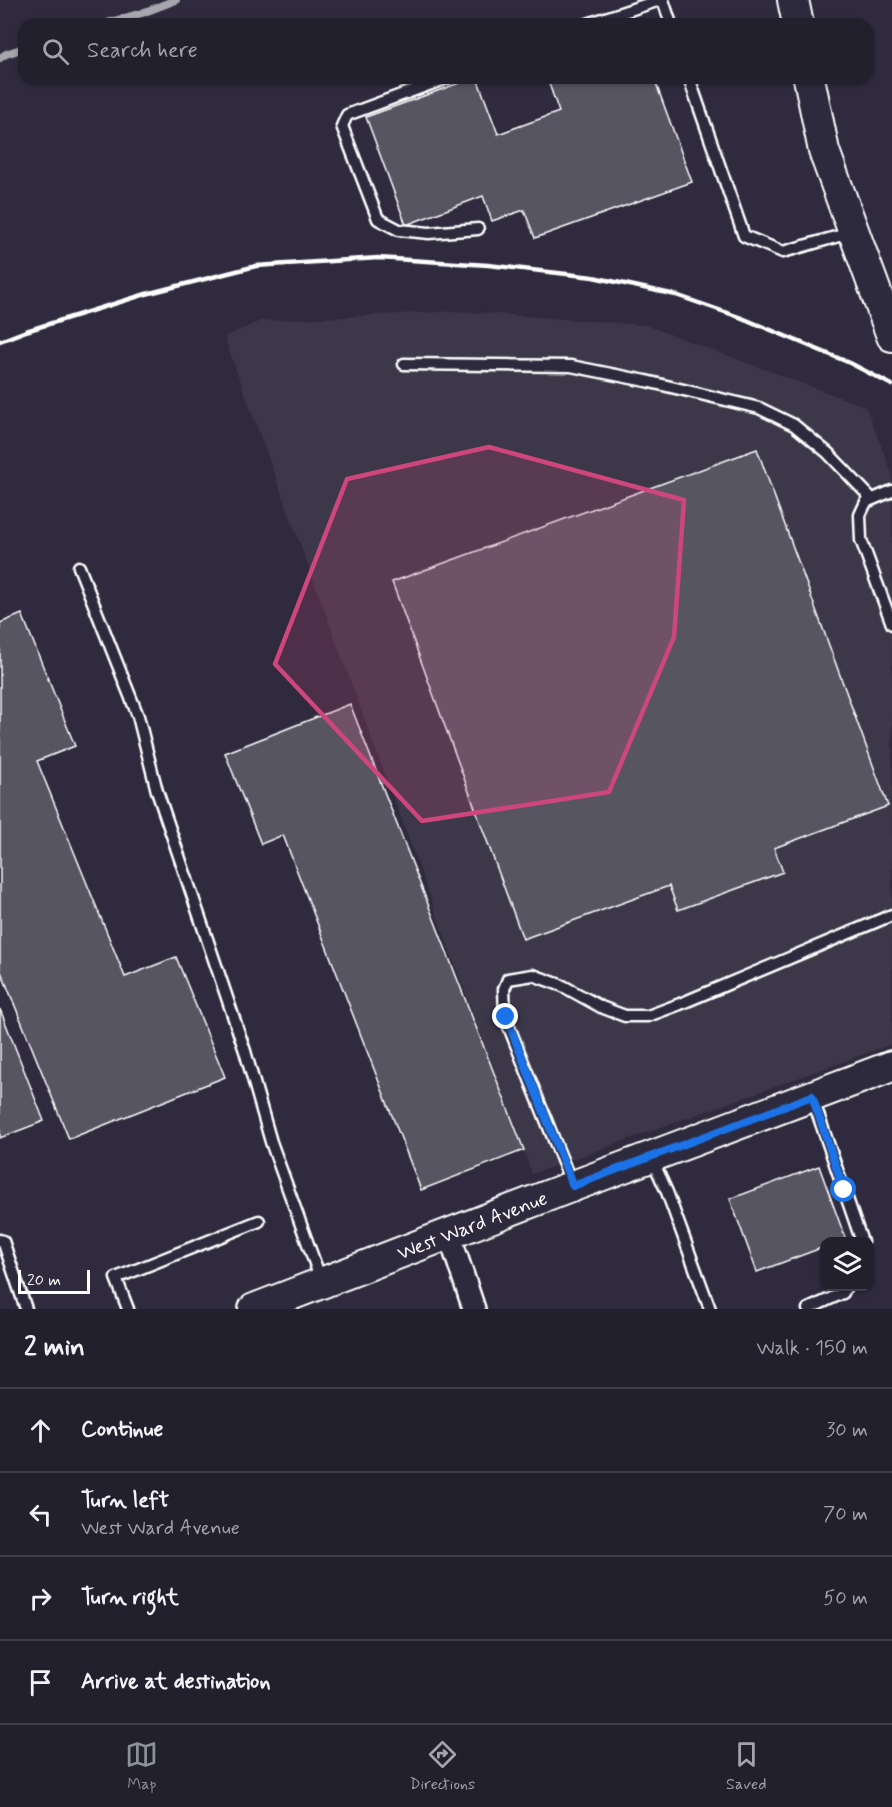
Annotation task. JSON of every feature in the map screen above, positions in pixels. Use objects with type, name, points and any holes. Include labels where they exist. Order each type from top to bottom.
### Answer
[{"type":"street","points":[[793,0],[797,18]]},
{"type":"street","points":[[810,84],[824,151],[891,330]]},
{"type":"street","name":"West Ward Avenue","points":[[254,1309],[892,1066]]},
{"type":"street","points":[[449,1234],[474,1309]]},
{"type":"lane","points":[[606,18],[661,0],[668,18]]},
{"type":"lane","points":[[431,84],[347,115],[342,126],[378,219],[399,230],[429,233],[478,229]]},
{"type":"lane","points":[[691,84],[744,236],[783,252],[853,232]]},
{"type":"lane","points":[[404,364],[571,366],[759,408],[794,425],[828,453],[872,499]]},
{"type":"lane","points":[[892,491],[866,502],[860,515],[861,540],[892,624]]},
{"type":"lane","points":[[79,567],[138,716],[157,792],[246,1050],[271,1142],[322,1283]]},
{"type":"lane","points":[[573,1186],[506,1017],[504,989],[508,979],[533,975],[563,986],[601,1007],[625,1016],[648,1016],[892,915]]},
{"type":"lane","points":[[812,1096],[860,1237]]},
{"type":"lane","points":[[651,1157],[710,1309]]},
{"type":"lane","points":[[128,1309],[116,1278],[259,1221]]},
{"type":"lane","points":[[0,1240],[3,1241],[26,1309]]},
{"type":"lane","points":[[808,1309],[844,1291]]},
{"type":"highlighted area","points":[[489,447],[684,500],[674,637],[609,792],[422,821],[275,664],[347,479]]},
{"type":"shaded area","points":[[458,311],[645,325],[866,407],[892,474],[892,1044],[532,1174],[224,337],[260,321]]},
{"type":"building","points":[[457,84],[479,84],[498,134],[559,112],[549,84],[656,84],[692,182],[535,238],[524,210],[492,221],[483,196],[406,225],[366,117]]},
{"type":"building","points":[[757,449],[888,806],[774,848],[783,872],[678,910],[669,886],[523,939],[392,582]]},
{"type":"building","points":[[22,614],[75,746],[37,761],[125,977],[176,957],[225,1077],[69,1139],[0,969],[0,623]]},
{"type":"building","points":[[350,704],[524,1150],[421,1190],[283,835],[261,844],[225,753]]},
{"type":"building","points":[[0,1009],[44,1121],[0,1138]]},
{"type":"building","points":[[819,1166],[845,1237],[820,1237],[820,1248],[757,1272],[730,1199]]},
{"type":"waterway","points":[[124,18],[176,0]]},
{"type":"waterway","points":[[0,58],[18,50]]},
{"type":"railway","points":[[0,341],[146,294],[256,266],[378,258],[488,265],[593,277],[676,295],[742,318],[850,363],[892,385]]},
{"type":"route","points":[[506,1017],[573,1186],[812,1096],[844,1190]]}]
